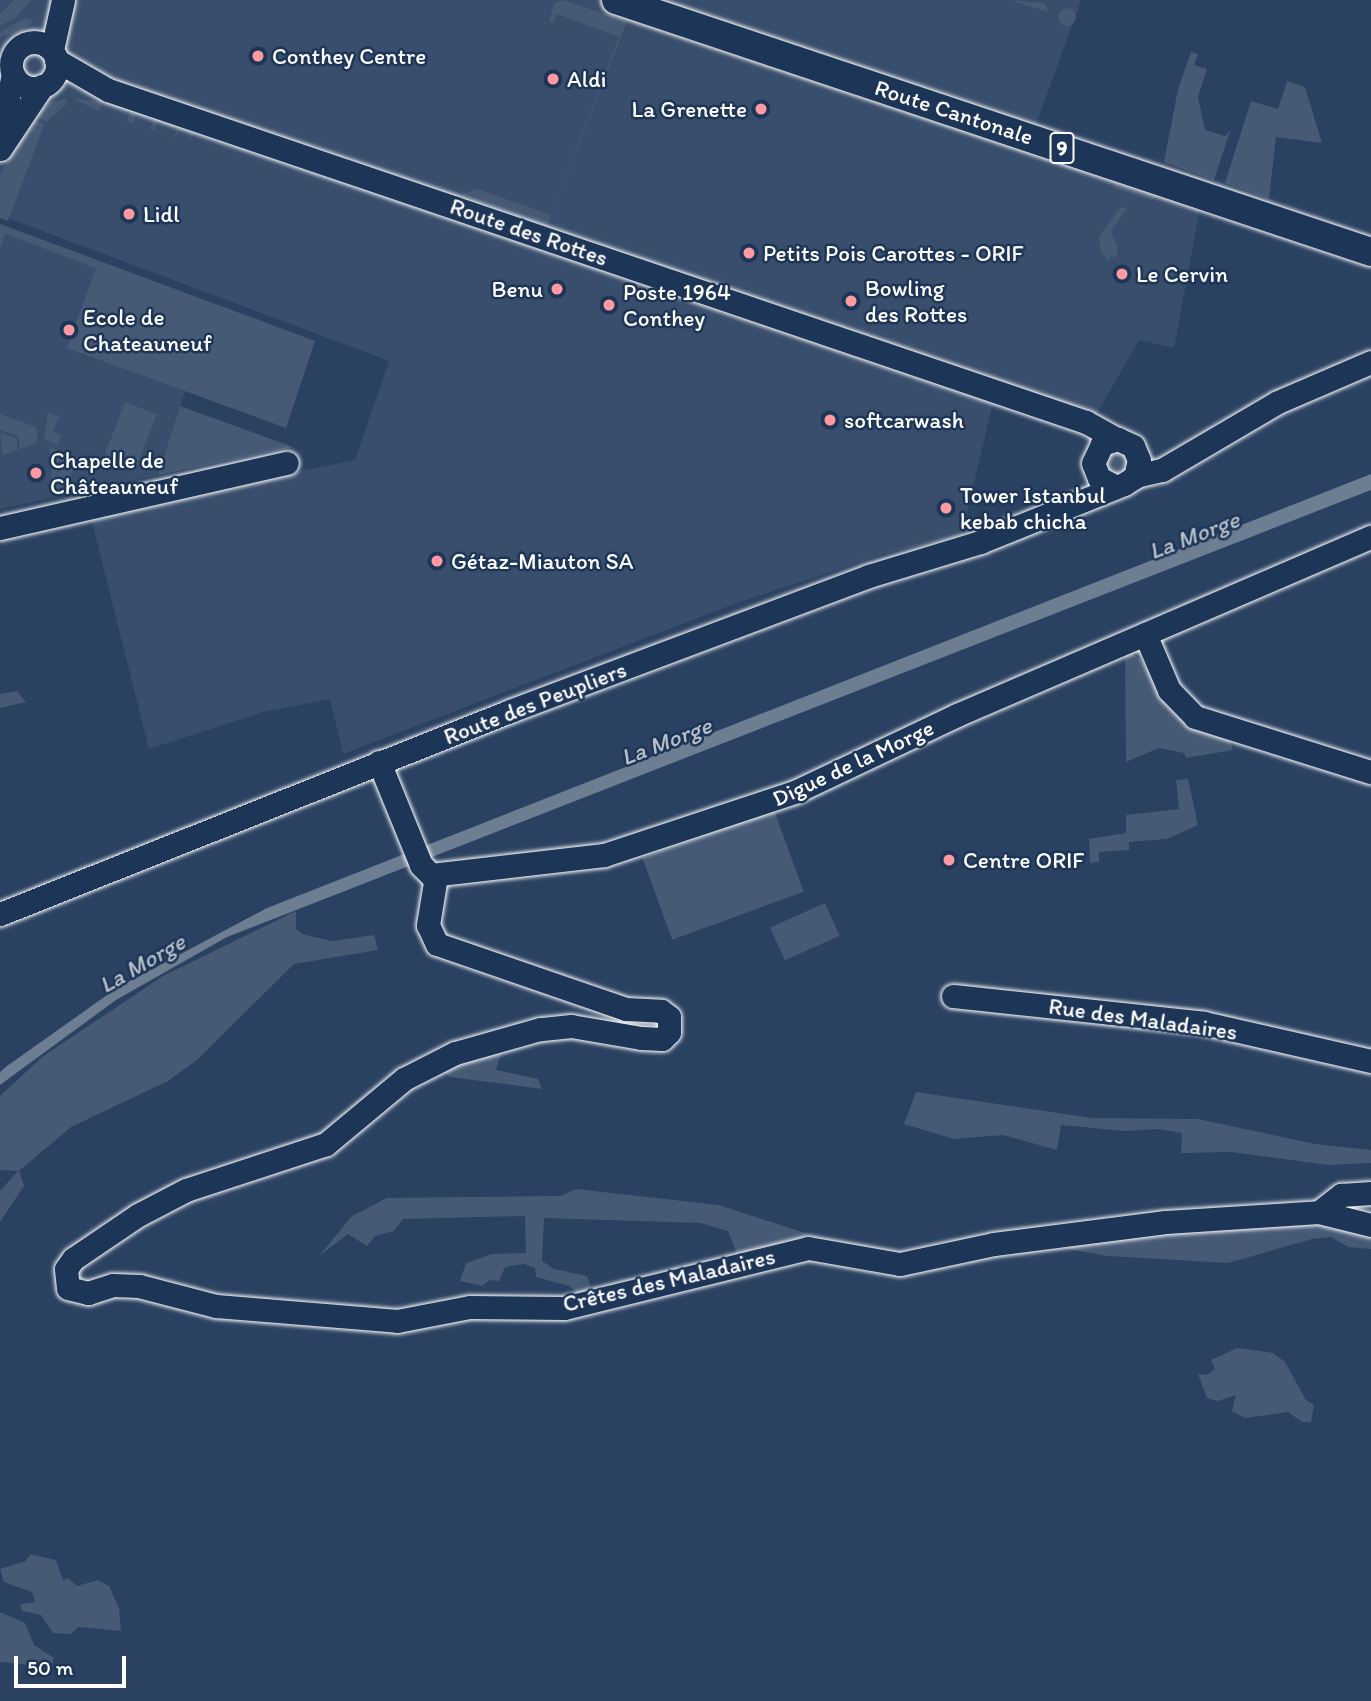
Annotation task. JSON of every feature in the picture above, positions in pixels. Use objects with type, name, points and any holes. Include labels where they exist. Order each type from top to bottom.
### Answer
[{"type":"main road","name":"Route Cantonale","points":[[616,0],[1371,252]]},
{"type":"street","points":[[0,136],[9,69],[16,45],[52,0]]},
{"type":"street","points":[[0,149],[56,71],[54,55],[63,0]]},
{"type":"street","points":[[16,45],[54,55]]},
{"type":"street","name":"Route des Rottes","points":[[54,55],[108,90],[1068,416],[1117,439]]},
{"type":"street","points":[[9,69],[22,84],[44,85]]},
{"type":"street","name":"Route des Rottes","points":[[44,85],[108,90]]},
{"type":"street","name":"Route des Peupliers","points":[[0,914],[379,762],[869,576],[980,542],[1125,481],[1162,471],[1294,394],[1371,362]]},
{"type":"street","points":[[1068,416],[1085,433],[1103,482],[1125,481],[1136,452]]},
{"type":"street","points":[[1073,502],[1102,443],[1117,439],[1136,452],[1162,461],[1178,460]]},
{"type":"street","points":[[0,528],[287,463]]},
{"type":"street","name":"Digue de la Morge","points":[[423,862],[592,858],[716,821],[797,791],[957,715],[1371,537]]},
{"type":"street","points":[[1145,634],[1168,690],[1195,717],[1371,772]]},
{"type":"street","points":[[379,762],[423,862]]},
{"type":"street","name":"Crêtes des Maladaires","points":[[423,862],[428,925],[437,944],[626,1009],[660,1011],[669,1017],[669,1032],[662,1039],[652,1039],[571,1026],[540,1029],[455,1053],[404,1079],[326,1144],[186,1189],[138,1215],[73,1259],[66,1269],[64,1282],[68,1288],[88,1293],[113,1285],[139,1286],[216,1306],[397,1321],[470,1307],[564,1308],[808,1248],[900,1264],[994,1244],[1153,1224],[1319,1212],[1371,1225]]},
{"type":"street","name":"Rue des Maladaires","points":[[953,996],[1204,1023],[1371,1061]]},
{"type":"street","points":[[1319,1212],[1341,1195],[1371,1192]]},
{"type":"shaded area","points":[[0,0],[1081,0],[1036,125],[1204,187],[1174,348],[1139,340],[1095,417],[992,406],[962,535],[881,555],[737,603],[343,754],[330,699],[263,712],[149,749],[90,514],[355,460],[389,361],[0,215]]},
{"type":"shaded area","points":[[14,0],[32,0],[15,18],[0,26],[0,14]]},
{"type":"shaded area","points":[[562,0],[627,21],[547,226],[461,195],[478,189],[551,215],[619,37],[557,14],[553,23],[549,21],[554,4]]},
{"type":"shaded area","points":[[1010,0],[1045,3],[1048,12]]},
{"type":"shaded area","points":[[1067,8],[1073,11],[1076,17],[1073,23],[1067,26],[1061,23],[1058,17],[1061,11]]},
{"type":"shaded area","points":[[26,18],[34,21],[19,32],[0,37],[0,32]]},
{"type":"shaded area","points":[[1191,52],[1198,54],[1194,65],[1207,69],[1198,97],[1205,130],[1225,136],[1230,131],[1214,180],[1164,162],[1178,89]]},
{"type":"shaded area","points":[[1287,81],[1305,87],[1322,143],[1276,137],[1269,199],[1225,183],[1251,101],[1278,109]]},
{"type":"shaded area","points":[[67,98],[66,105],[46,122],[35,114],[48,103]]},
{"type":"shaded area","points":[[71,98],[114,103],[195,132],[188,143],[191,133],[181,130],[174,138],[177,129],[158,121],[154,131],[150,129],[153,120],[137,114],[133,123],[127,121],[130,112],[103,102],[99,111]]},
{"type":"shaded area","points":[[32,118],[44,125],[8,221],[0,218],[0,175]]},
{"type":"shaded area","points":[[1115,183],[1158,197],[1152,200],[1113,188]]},
{"type":"shaded area","points":[[1121,207],[1127,208],[1111,232],[1118,248],[1116,258],[1110,256],[1108,261],[1100,250],[1099,236]]},
{"type":"shaded area","name":"Ecole de Chateauneuf","points":[[0,224],[156,282],[124,369],[185,391],[158,475],[0,509]]},
{"type":"shaded area","points":[[0,224],[315,341],[286,428],[67,348],[96,268],[6,234],[0,248]]},
{"type":"shaded area","points":[[125,402],[157,414],[136,469],[104,457]]},
{"type":"shaded area","points":[[180,406],[293,447],[158,475]]},
{"type":"shaded area","points":[[48,413],[59,416],[53,431],[61,435],[58,445],[44,439]]},
{"type":"shaded area","points":[[0,414],[36,427],[38,442],[20,449],[18,436],[0,430]]},
{"type":"shaded area","points":[[0,433],[16,438],[18,450],[3,455]]},
{"type":"shaded area","points":[[49,447],[77,458],[65,492],[53,494]]},
{"type":"shaded area","points":[[1115,448],[1130,457],[1124,474],[1110,475],[1102,460]]},
{"type":"shaded area","name":"La Morge","points":[[1371,474],[1371,490],[227,937],[116,1000],[0,1085],[0,1072],[7,1066],[117,988],[267,908]]},
{"type":"shaded area","points":[[1125,648],[1141,660],[1174,714],[1200,731],[1230,741],[1233,750],[1186,758],[1184,753],[1159,748],[1126,762]]},
{"type":"shaded area","points":[[17,691],[26,702],[0,708],[0,694]]},
{"type":"shaded area","points":[[1188,779],[1198,825],[1167,839],[1129,842],[1129,850],[1099,852],[1099,862],[1090,863],[1089,839],[1126,833],[1126,815],[1179,809],[1176,780]]},
{"type":"shaded area","points":[[774,810],[804,892],[672,940],[642,858]]},
{"type":"shaded area","points":[[825,903],[840,936],[785,960],[770,927]]},
{"type":"shaded area","points":[[296,911],[296,929],[302,934],[332,941],[374,935],[378,950],[294,964],[197,1060],[168,1081],[71,1127],[19,1171],[24,1186],[0,1222],[0,1191],[18,1171],[0,1170],[0,1096],[42,1057],[163,976]]},
{"type":"shaded area","points":[[503,1046],[496,1070],[538,1079],[542,1089],[450,1077],[442,1071]]},
{"type":"shaded area","points":[[916,1092],[1092,1118],[1198,1119],[1315,1144],[1371,1150],[1371,1163],[1328,1165],[1232,1152],[1181,1153],[1182,1133],[1159,1129],[1124,1131],[1061,1125],[1057,1150],[1003,1135],[954,1139],[904,1124]]},
{"type":"shaded area","points":[[576,1189],[719,1205],[808,1234],[787,1244],[737,1254],[728,1231],[700,1223],[544,1218],[542,1261],[554,1269],[587,1276],[591,1287],[585,1298],[569,1286],[536,1277],[535,1268],[524,1264],[505,1267],[499,1281],[490,1280],[482,1286],[460,1281],[466,1263],[492,1254],[526,1253],[525,1216],[403,1219],[394,1231],[375,1236],[367,1246],[348,1234],[319,1256],[352,1216],[387,1198],[561,1196]]},
{"type":"shaded area","points":[[1316,1216],[1371,1227],[1371,1249],[1348,1247],[1331,1237],[1312,1239],[1228,1263],[1107,1256],[1031,1242]]},
{"type":"shaded area","points":[[1237,1348],[1273,1353],[1285,1362],[1306,1400],[1314,1405],[1311,1422],[1302,1422],[1288,1412],[1245,1418],[1232,1411],[1236,1395],[1218,1401],[1207,1398],[1198,1374],[1207,1375],[1215,1369],[1211,1360]]},
{"type":"shaded area","points":[[30,1554],[56,1560],[63,1580],[68,1578],[77,1586],[98,1580],[109,1586],[119,1608],[121,1631],[78,1627],[71,1634],[53,1633],[41,1615],[22,1611],[20,1604],[35,1602],[32,1592],[4,1582],[0,1569],[26,1561]]},
{"type":"shaded area","points":[[0,1612],[25,1623],[34,1645],[54,1658],[51,1667],[0,1662]]},
{"type":"place","name":"Conthey Centre","points":[[258,56]]},
{"type":"place","name":"Aldi","points":[[553,79]]},
{"type":"place","name":"La Grenette","points":[[761,109]]},
{"type":"place","name":"Lidl","points":[[129,214]]},
{"type":"place","name":"Petits Pois Carottes - ORIF","points":[[749,253]]},
{"type":"place","name":"Le Cervin","points":[[1122,274]]},
{"type":"place","name":"Benu","points":[[557,289]]},
{"type":"place","name":"Bowling des Rottes","points":[[851,301]]},
{"type":"place","name":"Poste 1964 Conthey","points":[[609,305]]},
{"type":"place","name":"Ecole de Chateauneuf","points":[[69,330]]},
{"type":"place","name":"softcarwash","points":[[830,420]]},
{"type":"place","name":"Chapelle de Châteauneuf","points":[[36,473]]},
{"type":"place","name":"Tower Istanbul kebab chicha","points":[[946,508]]},
{"type":"place","name":"Gétaz-Miauton SA","points":[[437,561]]},
{"type":"place","name":"Centre ORIF","points":[[949,860]]}]
